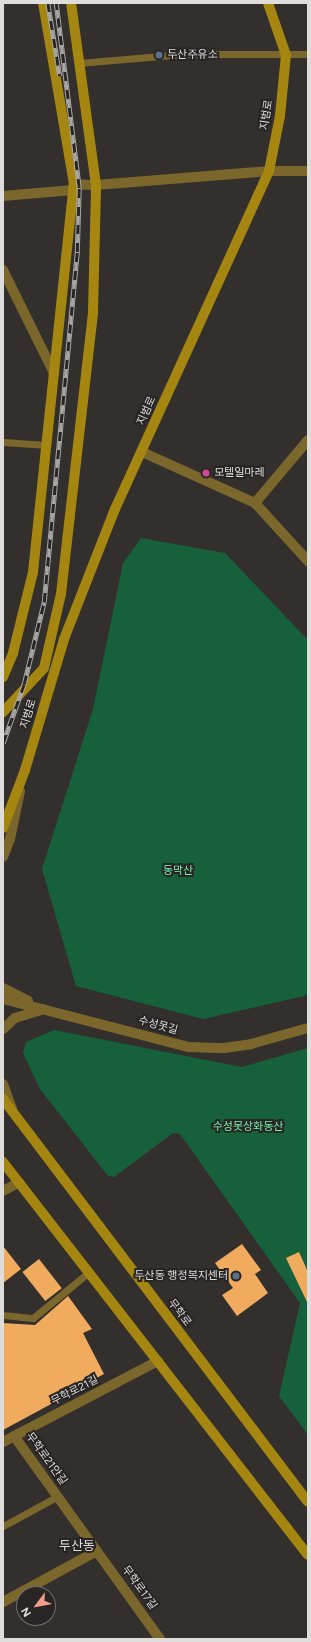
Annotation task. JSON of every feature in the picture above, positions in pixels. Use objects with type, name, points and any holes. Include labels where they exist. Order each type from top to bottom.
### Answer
[{"type":"main road","points":[[3,677],[13,652],[33,572],[74,187],[43,3]]},
{"type":"main road","points":[[3,712],[44,668],[61,594],[93,311],[96,185],[71,3]]},
{"type":"main road","name":"지범로","points":[[3,828],[5,819],[25,770],[64,639],[115,509],[269,171],[280,116],[286,55],[268,3]]},
{"type":"main road","name":"무학로","points":[[3,1099],[308,1502]]},
{"type":"main road","points":[[3,1162],[308,1555]]},
{"type":"street","points":[[3,196],[96,185],[269,171],[308,171]]},
{"type":"street","points":[[3,270],[54,373]]},
{"type":"street","points":[[255,503],[308,440]]},
{"type":"street","points":[[142,452],[255,503],[308,561]]},
{"type":"street","points":[[3,857],[10,840],[25,770]]},
{"type":"street","points":[[3,988],[44,1009]]},
{"type":"street","name":"수성못길","points":[[3,999],[189,1047],[224,1048],[251,1044],[308,1028]]},
{"type":"street","points":[[3,1029],[15,1018],[44,1009]]},
{"type":"street","points":[[3,1084],[13,1113]]},
{"type":"street","points":[[3,1191],[19,1182]]},
{"type":"street","name":"무학로21길","points":[[3,1442],[158,1361]]},
{"type":"street","name":"무학로21안길","points":[[14,1436],[97,1551]]},
{"type":"street","points":[[3,1602],[97,1551]]},
{"type":"street","name":"무학로17길","points":[[97,1551],[160,1639]]},
{"type":"lane","points":[[79,63],[184,54],[308,54]]},
{"type":"lane","points":[[3,442],[47,445]]},
{"type":"lane","points":[[3,1316],[33,1318],[89,1272]]},
{"type":"lane","name":"무학로21안길","points":[[3,1526],[58,1496]]},
{"type":"green space","name":"동막산","points":[[141,538],[225,553],[308,640],[308,993],[304,996],[203,1019],[76,986],[42,869],[93,709],[123,563]]},
{"type":"green space","name":"수성못상화동산","points":[[54,1030],[242,1067],[308,1048],[308,1435],[279,1396],[300,1303],[180,1134],[173,1133],[114,1177],[108,1176],[40,1089],[23,1053],[26,1042]]},
{"type":"building","points":[[242,1244],[261,1270],[255,1274],[268,1293],[237,1316],[222,1295],[233,1288],[215,1263]]},
{"type":"building","points":[[3,1246],[21,1269],[3,1283]]},
{"type":"building","points":[[299,1252],[308,1272],[308,1304],[286,1258]]},
{"type":"building","points":[[39,1259],[62,1288],[45,1301],[22,1272]]},
{"type":"building","points":[[68,1296],[92,1329],[83,1333],[104,1374],[74,1390],[73,1397],[66,1392],[52,1401],[53,1403],[3,1430],[3,1323],[35,1325]]},
{"type":"railway","points":[[48,3],[60,76]]},
{"type":"railway","points":[[3,743],[24,684],[44,602],[77,252],[79,188],[56,3]]},
{"type":"place","name":"두산주유소","points":[[159,55]]},
{"type":"place","name":"모텔일마레","points":[[206,473]]},
{"type":"place","name":"두산동 행정복지센터","points":[[236,1276]]},
{"type":"district","name":"두산동","points":[[77,1546]]}]
